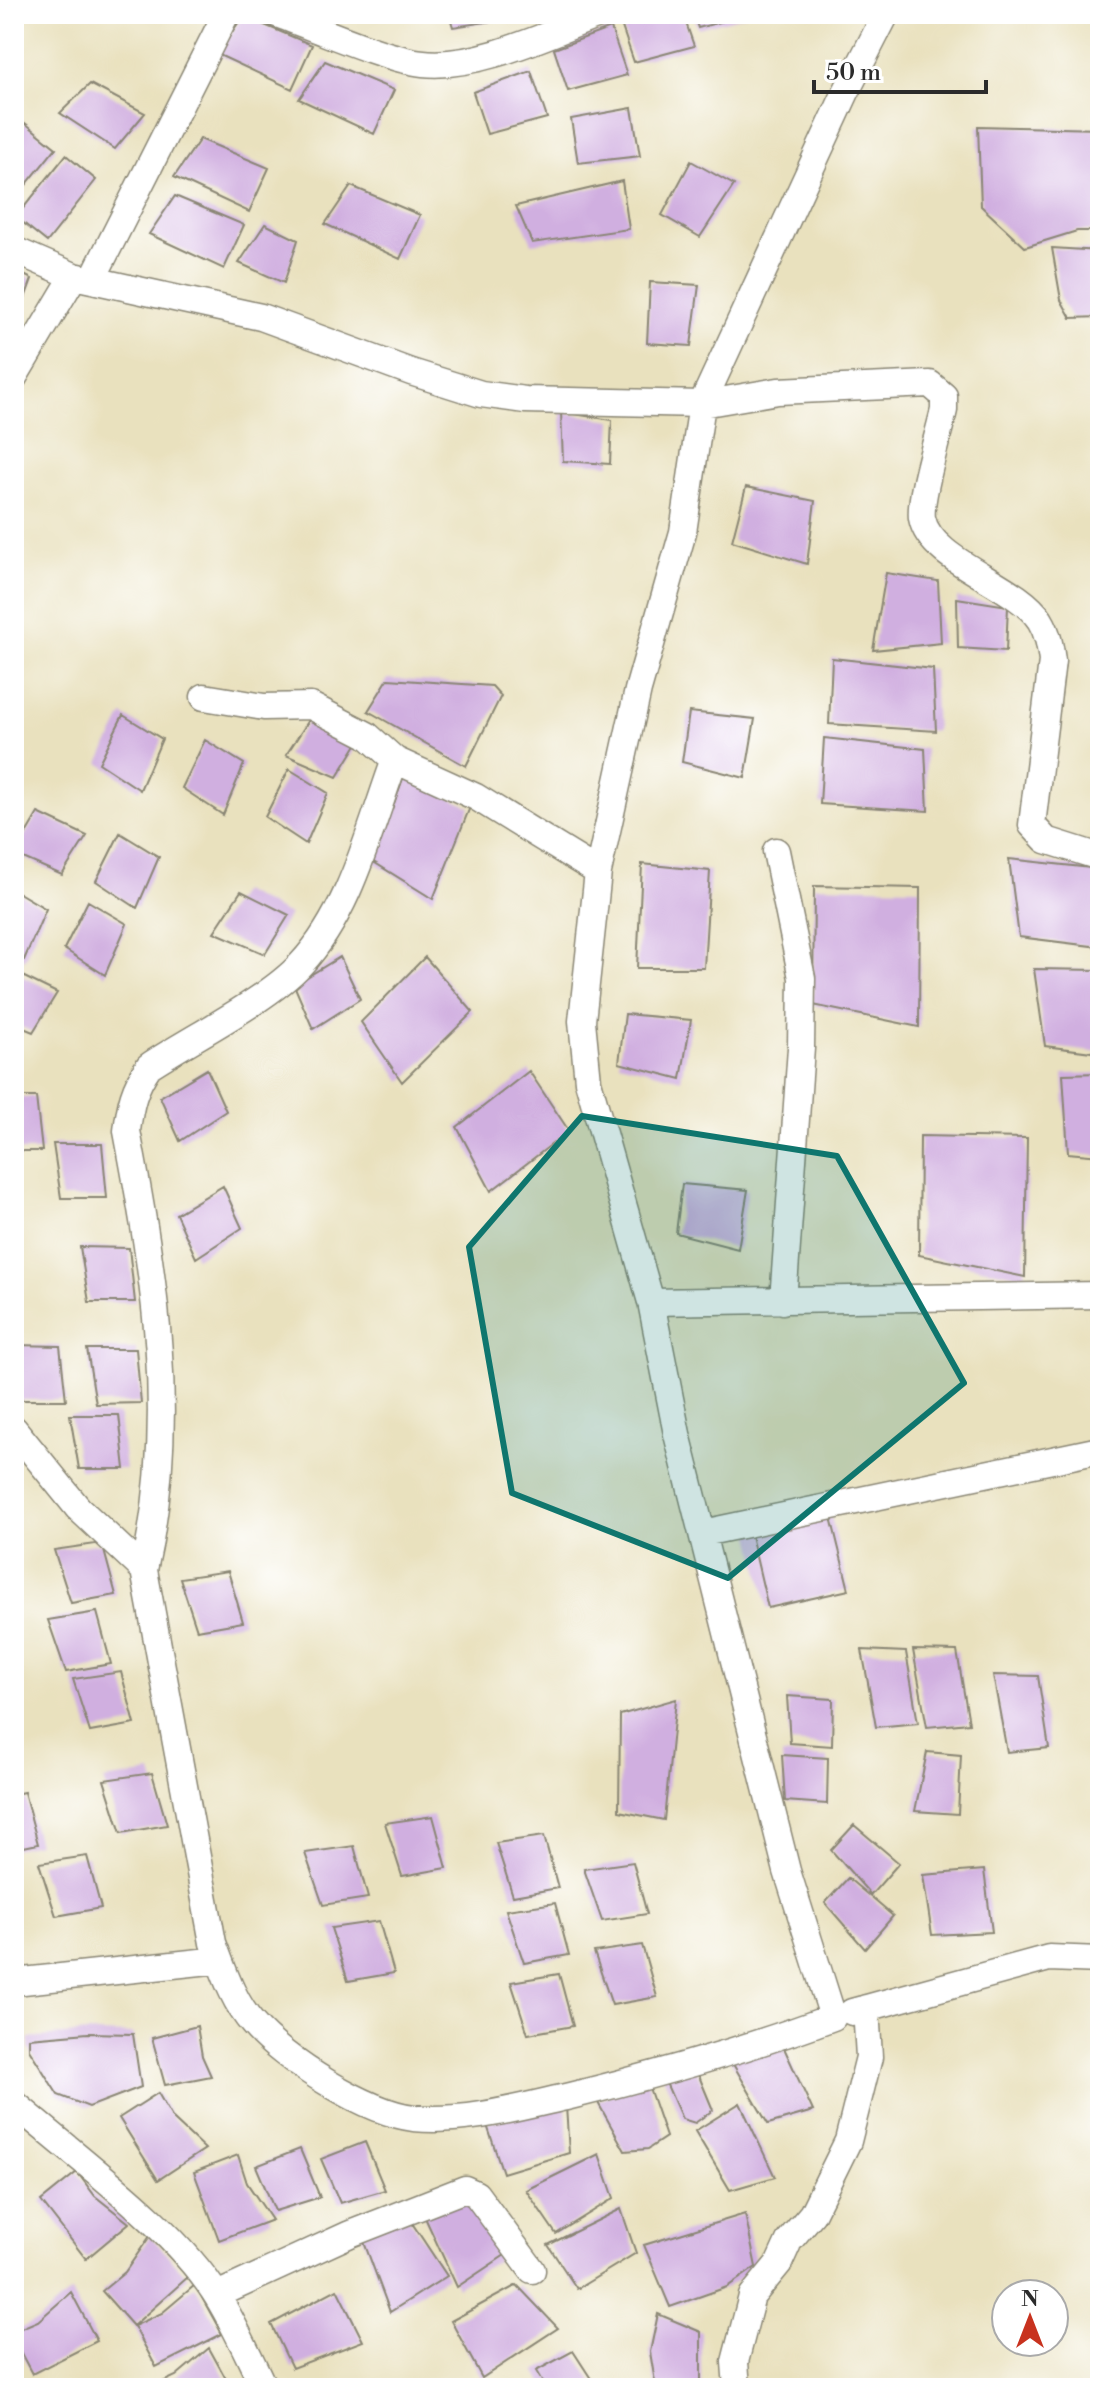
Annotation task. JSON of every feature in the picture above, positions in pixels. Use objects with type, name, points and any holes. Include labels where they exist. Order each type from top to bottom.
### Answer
[{"type":"street","points":[[14,377],[83,278],[226,14]]},
{"type":"street","points":[[277,14],[402,57],[441,63],[464,60],[526,42],[601,14]]},
{"type":"street","points":[[833,2017],[787,1871],[677,1434],[651,1302],[588,1081],[582,1021],[598,872],[638,690],[683,532],[702,404],[846,92],[886,14]]},
{"type":"street","points":[[14,250],[83,278],[261,317],[481,394],[525,400],[702,404],[778,391],[930,384],[939,389],[944,396],[944,410],[922,505],[922,518],[927,531],[946,550],[1025,603],[1040,619],[1049,639],[1052,661],[1032,825],[1046,840],[1100,857]]},
{"type":"street","points":[[204,697],[264,707],[311,706],[367,735],[395,760],[476,797],[598,872]]},
{"type":"street","points":[[395,760],[340,905],[316,946],[286,978],[149,1066],[136,1085],[130,1103],[127,1131],[156,1299],[162,1364],[157,1496],[144,1570],[219,1960],[229,1987],[254,2026],[334,2089],[376,2107],[413,2118],[494,2112],[596,2089],[833,2017],[1049,1958],[1100,1960]]},
{"type":"street","points":[[776,851],[802,978],[783,1301]]},
{"type":"street","points":[[651,1302],[1100,1295]]},
{"type":"street","points":[[14,1429],[78,1508],[144,1570]]},
{"type":"street","points":[[703,1533],[1100,1450]]},
{"type":"street","points":[[14,1982],[219,1960]]},
{"type":"street","points":[[737,2388],[735,2362],[752,2296],[812,2214],[848,2141],[869,2057],[866,2008]]},
{"type":"street","points":[[14,2103],[155,2225],[217,2295],[264,2388]]},
{"type":"street","points":[[217,2295],[350,2234],[465,2189],[476,2194],[532,2270]]},
{"type":"highlighted area","points":[[582,1116],[837,1156],[964,1383],[728,1578],[512,1493],[469,1247]]},
{"type":"building","points":[[449,14],[498,14],[500,20],[453,27]]},
{"type":"building","points":[[638,14],[683,14],[694,46],[634,62],[620,21]]},
{"type":"building","points":[[693,14],[746,14],[746,15],[698,28]]},
{"type":"building","points":[[243,16],[312,45],[292,89],[217,54]]},
{"type":"building","points":[[611,28],[627,75],[568,91],[554,49]]},
{"type":"building","points":[[325,61],[394,90],[374,134],[299,99]]},
{"type":"building","points":[[531,71],[547,118],[487,134],[473,92]]},
{"type":"building","points":[[90,84],[145,113],[115,149],[60,113]]},
{"type":"building","points":[[632,108],[640,156],[578,163],[571,119]]},
{"type":"building","points":[[25,123],[56,148],[14,200],[14,137]]},
{"type":"building","points":[[978,126],[1100,129],[1100,231],[1077,231],[1025,247],[981,206]]},
{"type":"building","points":[[200,139],[269,168],[249,212],[174,177]]},
{"type":"building","points":[[66,155],[96,180],[47,242],[16,217]]},
{"type":"building","points":[[691,161],[734,185],[700,237],[662,215]]},
{"type":"building","points":[[622,181],[629,229],[532,243],[516,206]]},
{"type":"building","points":[[351,186],[420,215],[400,259],[325,224]]},
{"type":"building","points":[[175,196],[244,225],[224,269],[149,234]]},
{"type":"building","points":[[265,224],[298,240],[284,283],[239,263]]},
{"type":"building","points":[[1052,248],[1100,251],[1100,317],[1071,318],[1061,300]]},
{"type":"building","points":[[14,270],[32,279],[14,328]]},
{"type":"building","points":[[650,282],[699,285],[691,346],[647,343]]},
{"type":"building","points":[[561,412],[612,420],[610,464],[563,461]]},
{"type":"building","points":[[746,487],[815,501],[807,564],[732,541]]},
{"type":"building","points":[[886,573],[938,581],[941,643],[873,650]]},
{"type":"building","points":[[957,598],[1008,606],[1006,651],[958,648]]},
{"type":"building","points":[[832,658],[933,669],[936,731],[829,724]]},
{"type":"building","points":[[388,679],[492,686],[501,696],[466,766],[368,711]]},
{"type":"building","points":[[689,712],[755,719],[745,778],[682,762]]},
{"type":"building","points":[[313,714],[361,738],[337,777],[286,755]]},
{"type":"building","points":[[123,715],[162,739],[140,790],[99,763]]},
{"type":"building","points":[[824,738],[925,749],[928,811],[820,804]]},
{"type":"building","points":[[205,740],[244,764],[223,815],[182,788]]},
{"type":"building","points":[[289,769],[328,793],[306,844],[265,817]]},
{"type":"building","points":[[404,776],[470,807],[433,899],[372,861]]},
{"type":"building","points":[[38,813],[87,836],[62,875],[14,854]]},
{"type":"building","points":[[120,833],[159,857],[137,908],[96,881]]},
{"type":"building","points":[[1009,859],[1100,869],[1100,947],[1019,937]]},
{"type":"building","points":[[642,864],[710,871],[704,968],[637,968]]},
{"type":"building","points":[[814,886],[920,888],[919,1027],[813,1005]]},
{"type":"building","points":[[14,890],[46,909],[24,960],[14,954]]},
{"type":"building","points":[[241,891],[289,915],[265,954],[214,932]]},
{"type":"building","points":[[88,901],[127,924],[105,975],[64,949]]},
{"type":"building","points":[[340,957],[360,999],[313,1029],[294,985]]},
{"type":"building","points":[[425,957],[473,1012],[402,1082],[361,1022]]},
{"type":"building","points":[[1034,969],[1100,970],[1100,1053],[1045,1046]]},
{"type":"building","points":[[14,972],[57,993],[33,1032],[14,1024]]},
{"type":"building","points":[[625,1014],[691,1020],[681,1079],[619,1063]]},
{"type":"building","points":[[207,1069],[226,1111],[180,1141],[160,1097]]},
{"type":"building","points":[[529,1071],[569,1131],[491,1191],[457,1127]]},
{"type":"building","points":[[1100,1073],[1100,1156],[1068,1153],[1063,1074]]},
{"type":"building","points":[[14,1097],[36,1097],[42,1151],[14,1151]]},
{"type":"building","points":[[920,1136],[1027,1138],[1025,1277],[919,1255]]},
{"type":"building","points":[[53,1144],[102,1144],[107,1198],[61,1198]]},
{"type":"building","points":[[682,1184],[748,1190],[738,1249],[676,1233]]},
{"type":"building","points":[[223,1186],[242,1228],[196,1258],[176,1214]]},
{"type":"building","points":[[80,1247],[129,1248],[135,1302],[89,1302]]},
{"type":"building","points":[[14,1345],[60,1346],[66,1400],[20,1400]]},
{"type":"building","points":[[87,1349],[136,1349],[141,1403],[96,1404]]},
{"type":"building","points":[[70,1415],[119,1415],[125,1469],[79,1469]]},
{"type":"building","points":[[831,1517],[849,1590],[768,1608],[750,1531]]},
{"type":"building","points":[[102,1543],[116,1595],[71,1603],[54,1550]]},
{"type":"building","points":[[228,1571],[243,1622],[197,1630],[180,1578]]},
{"type":"building","points":[[97,1612],[111,1664],[66,1672],[48,1620]]},
{"type":"building","points":[[862,1650],[906,1652],[918,1723],[876,1727]]},
{"type":"building","points":[[913,1650],[957,1651],[969,1723],[927,1727]]},
{"type":"building","points":[[121,1672],[135,1724],[90,1732],[73,1679]]},
{"type":"building","points":[[993,1675],[1038,1676],[1049,1748],[1007,1752]]},
{"type":"building","points":[[787,1696],[833,1699],[832,1746],[790,1743]]},
{"type":"building","points":[[676,1699],[664,1820],[619,1811],[620,1715]]},
{"type":"building","points":[[927,1752],[961,1755],[958,1814],[915,1811]]},
{"type":"building","points":[[782,1755],[828,1758],[827,1804],[785,1801]]},
{"type":"building","points":[[152,1773],[167,1825],[121,1833],[104,1780]]},
{"type":"building","points":[[24,1792],[38,1844],[14,1849],[14,1794]]},
{"type":"building","points":[[433,1816],[447,1868],[402,1876],[385,1823]]},
{"type":"building","points":[[854,1825],[899,1863],[871,1895],[831,1850]]},
{"type":"building","points":[[544,1836],[558,1888],[513,1896],[496,1843]]},
{"type":"building","points":[[354,1846],[368,1898],[323,1905],[305,1853]]},
{"type":"building","points":[[87,1856],[101,1908],[56,1916],[39,1863]]},
{"type":"building","points":[[633,1862],[647,1914],[602,1921],[584,1869]]},
{"type":"building","points":[[984,1870],[992,1932],[932,1935],[923,1875]]},
{"type":"building","points":[[848,1878],[893,1916],[865,1949],[825,1903]]},
{"type":"building","points":[[555,1903],[569,1955],[524,1963],[506,1910]]},
{"type":"building","points":[[379,1921],[394,1973],[348,1981],[331,1928]]},
{"type":"building","points":[[642,1945],[657,1997],[612,2005],[594,1952]]},
{"type":"building","points":[[559,1974],[573,2026],[528,2034],[511,1982]]},
{"type":"building","points":[[197,2026],[202,2056],[211,2076],[165,2085],[152,2038]]},
{"type":"building","points":[[88,2033],[133,2034],[141,2087],[89,2107],[58,2095],[29,2049],[29,2038]]},
{"type":"building","points":[[779,2037],[813,2111],[768,2124],[730,2059]]},
{"type":"building","points":[[696,2069],[713,2110],[695,2123],[682,2119],[663,2076]]},
{"type":"building","points":[[646,2079],[666,2137],[648,2149],[625,2151],[597,2101]]},
{"type":"building","points":[[158,2093],[173,2119],[205,2149],[158,2180],[119,2118]]},
{"type":"building","points":[[740,2103],[775,2177],[730,2190],[695,2131]]},
{"type":"building","points":[[566,2106],[569,2153],[503,2173],[486,2122]]},
{"type":"building","points":[[365,2142],[385,2190],[340,2203],[321,2159]]},
{"type":"building","points":[[300,2149],[320,2197],[275,2211],[256,2166]]},
{"type":"building","points":[[599,2154],[614,2198],[556,2234],[526,2190]]},
{"type":"building","points":[[238,2155],[247,2183],[272,2220],[219,2240],[194,2172]]},
{"type":"building","points":[[77,2172],[95,2196],[129,2223],[86,2259],[41,2201]]},
{"type":"building","points":[[466,2192],[508,2253],[457,2287],[422,2211]]},
{"type":"building","points":[[621,2209],[636,2253],[577,2289],[548,2245]]},
{"type":"building","points":[[406,2214],[447,2276],[390,2312],[361,2234]]},
{"type":"building","points":[[745,2214],[756,2267],[727,2287],[670,2307],[644,2245]]},
{"type":"building","points":[[150,2236],[188,2277],[133,2326],[102,2291],[125,2272]]},
{"type":"building","points":[[195,2285],[222,2334],[156,2367],[134,2326],[162,2313]]},
{"type":"building","points":[[517,2285],[558,2328],[482,2378],[451,2321]]},
{"type":"building","points":[[337,2289],[363,2341],[292,2368],[271,2324]]},
{"type":"building","points":[[71,2292],[97,2341],[32,2374],[14,2340],[14,2331],[38,2321]]},
{"type":"building","points":[[658,2314],[701,2332],[701,2388],[656,2388],[650,2352]]},
{"type":"building","points":[[209,2348],[231,2388],[150,2388],[176,2376]]},
{"type":"building","points":[[573,2351],[597,2388],[546,2388],[536,2371]]}]
